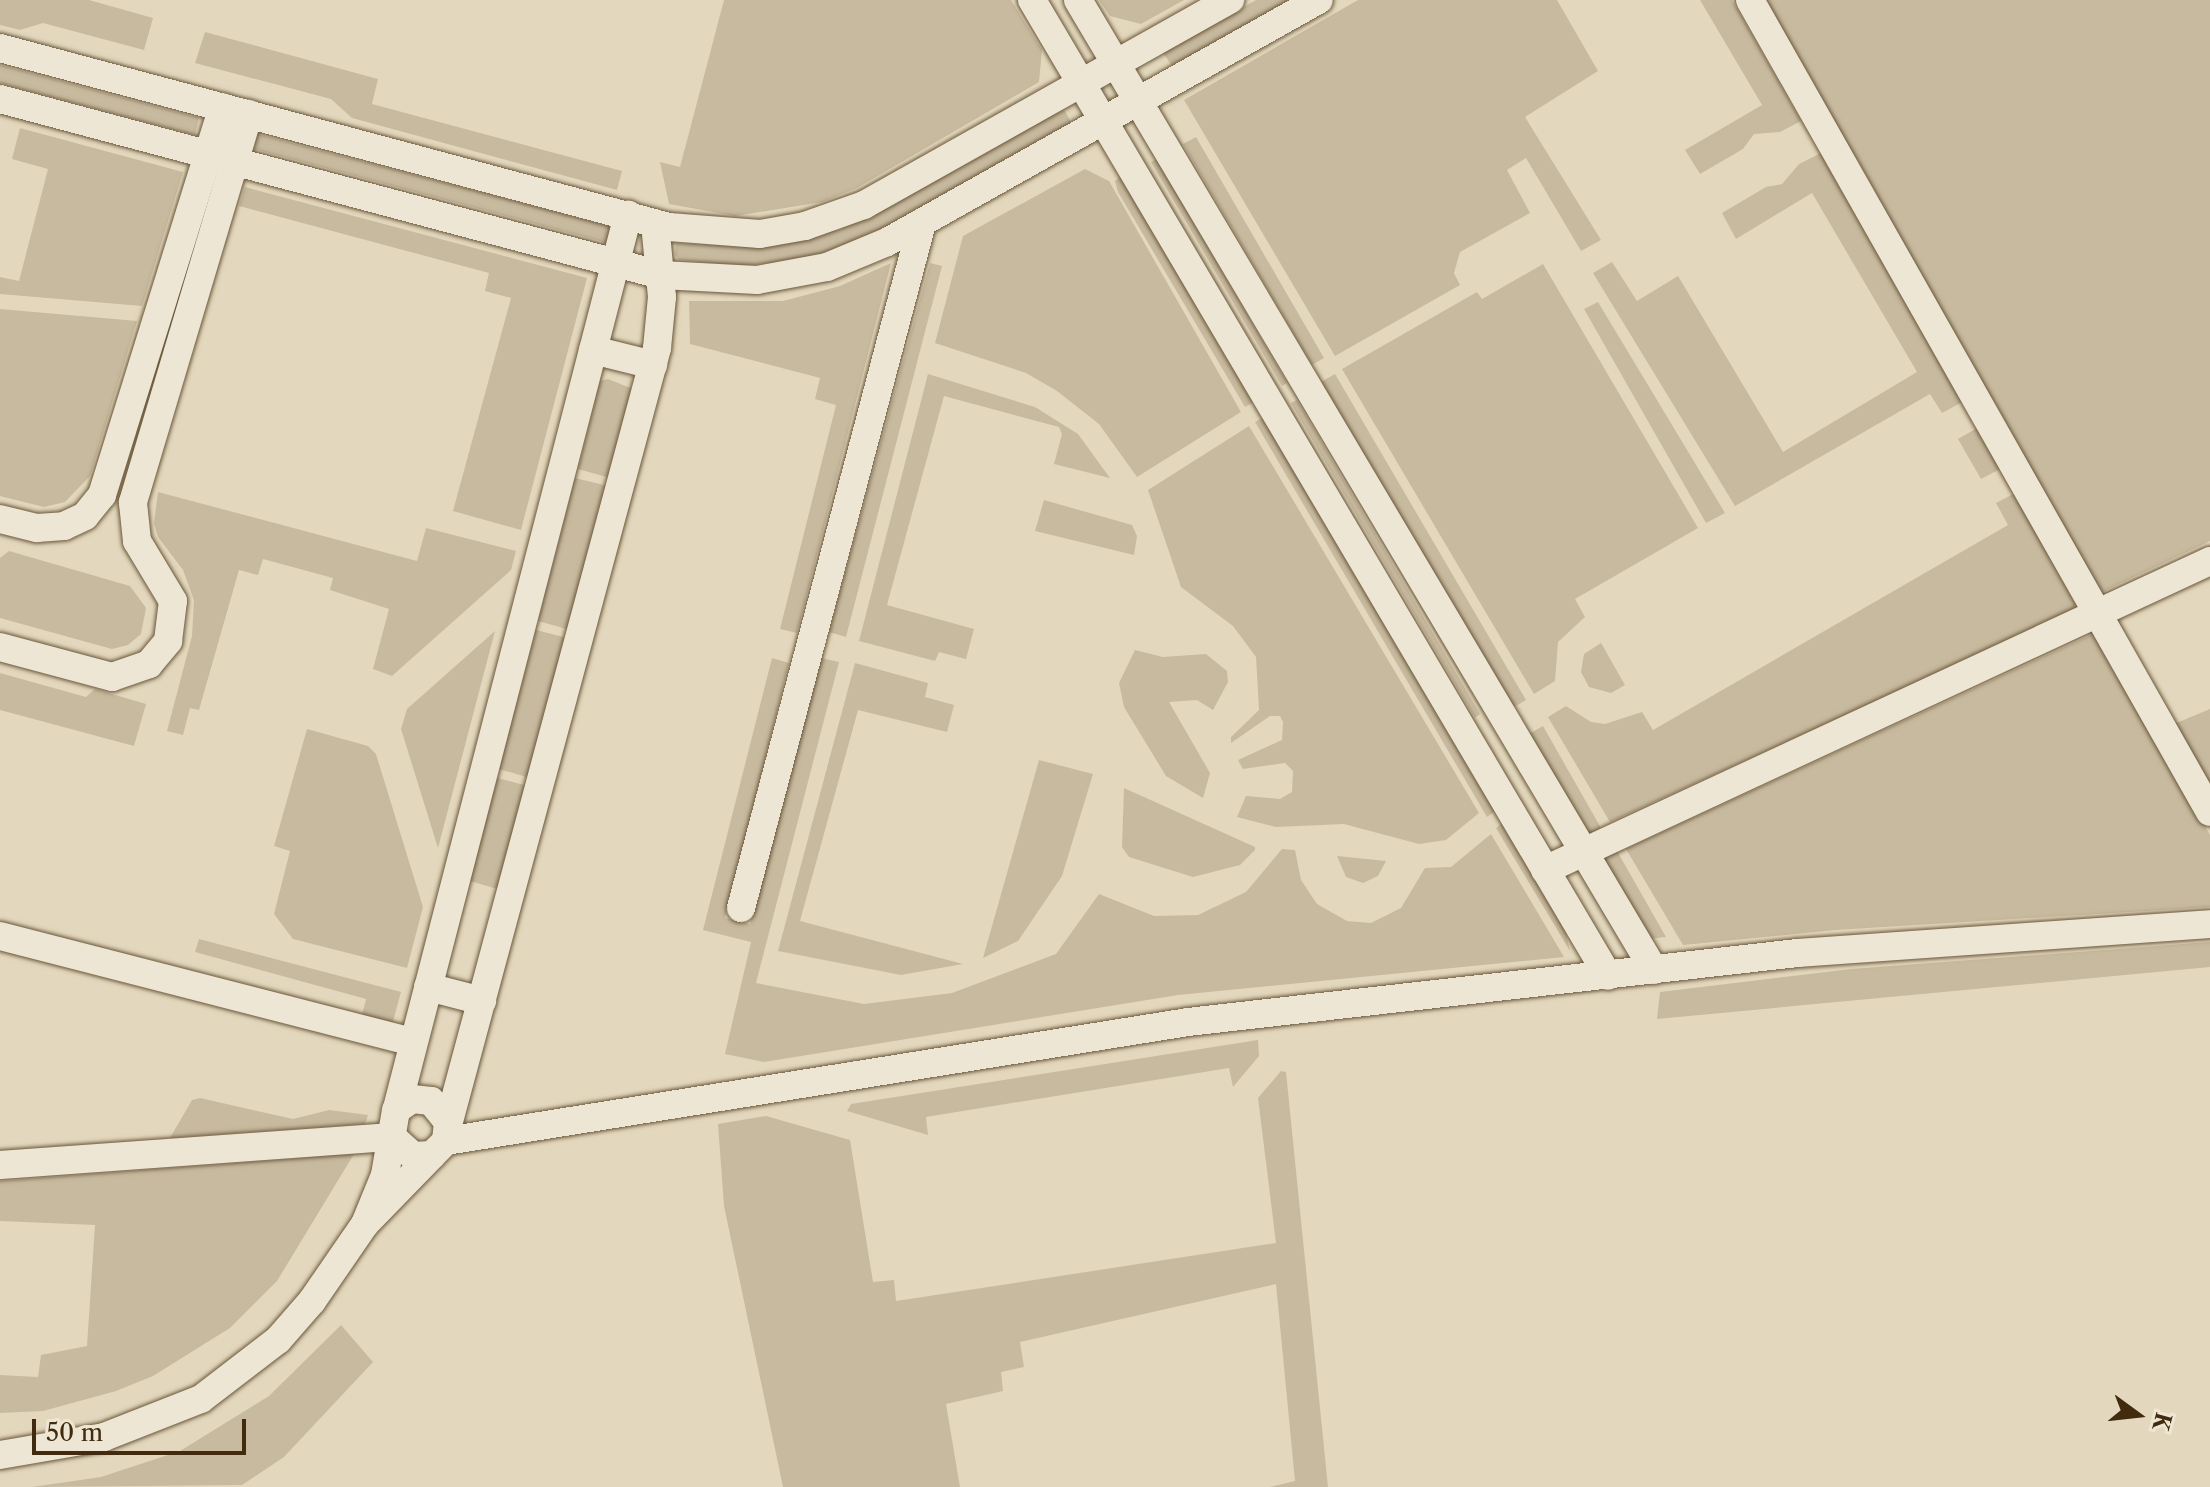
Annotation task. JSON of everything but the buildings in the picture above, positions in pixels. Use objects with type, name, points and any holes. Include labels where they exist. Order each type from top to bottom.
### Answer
[{"type":"street","points":[[1032,0],[1106,120],[1608,976]]},
{"type":"street","points":[[1078,0],[1141,100],[1654,970]]},
{"type":"street","points":[[0,48],[655,223],[745,234],[835,218],[1230,0]]},
{"type":"street","points":[[0,99],[661,275],[721,281],[792,275],[848,260],[922,223],[1319,0]]},
{"type":"street","points":[[1750,0],[2210,812]]},
{"type":"street","points":[[0,647],[112,677],[132,674],[157,658],[172,632],[173,601],[141,550],[132,522],[142,469],[236,110]]},
{"type":"street","points":[[88,513],[114,465],[222,158]]},
{"type":"street","points":[[365,1224],[385,1175],[413,1042],[628,215]]},
{"type":"street","points":[[0,1455],[104,1437],[201,1399],[278,1340],[312,1301],[365,1224],[442,1140],[653,365],[661,275],[655,223]]},
{"type":"street","points":[[741,908],[922,223]]},
{"type":"street","points":[[593,350],[653,365]]},
{"type":"street","points":[[0,519],[52,528],[88,513],[132,522]]},
{"type":"street","points":[[1545,870],[2210,561]]},
{"type":"street","points":[[394,1124],[403,1152],[442,1140],[694,1104],[1068,1038],[1797,953],[2210,924]]},
{"type":"street","points":[[0,936],[413,1042]]},
{"type":"street","points":[[428,987],[482,1001]]},
{"type":"street","points":[[0,1165],[394,1124],[412,1099],[431,1101],[442,1140]]},
{"type":"shaded area","points":[[0,0],[89,0],[153,18],[144,50],[43,23],[20,30],[0,25]]},
{"type":"shaded area","points":[[724,0],[1011,0],[1042,50],[1039,82],[857,188],[822,202],[735,216],[669,204],[660,162],[680,167]]},
{"type":"shaded area","points":[[1099,0],[1184,0],[1141,24],[1110,16]]},
{"type":"shaded area","points":[[1256,0],[1297,0],[1175,70],[1163,53]]},
{"type":"shaded area","points":[[1358,0],[1557,0],[1598,71],[1525,117],[1601,240],[1581,251],[1526,158],[1507,170],[1530,213],[1460,252],[1454,273],[1460,285],[1335,356],[1184,100]]},
{"type":"shaded area","points":[[1700,0],[1732,0],[1801,121],[1780,132],[1754,134],[1743,149],[1700,174],[1685,150],[1762,105]]},
{"type":"shaded area","points":[[1765,0],[2210,0],[2210,541],[2100,593]]},
{"type":"shaded area","points":[[205,32],[378,79],[372,104],[622,171],[617,190],[352,118],[331,99],[195,63]]},
{"type":"shaded area","points":[[0,65],[199,118],[195,135],[0,83]]},
{"type":"shaded area","points":[[1058,110],[1065,111],[1073,126],[868,236],[818,256],[745,266],[679,260],[675,255],[676,243],[749,247],[840,230]]},
{"type":"shaded area","points":[[20,128],[183,172],[142,306],[0,294],[0,277],[19,281],[48,169],[12,159]]},
{"type":"shaded area","points":[[257,134],[613,227],[608,243],[254,149]]},
{"type":"shaded area","points":[[1196,137],[1324,358],[1312,365],[1183,144]]},
{"type":"shaded area","points":[[1823,152],[1964,401],[1942,413],[1930,394],[1735,506],[1593,273],[1612,262],[1637,301],[1678,276],[1783,452],[1917,372],[1812,193],[1736,239],[1722,213],[1766,187],[1782,184],[1799,164]]},
{"type":"shaded area","points":[[1157,159],[1287,383],[1282,386],[1151,162]]},
{"type":"shaded area","points":[[1085,169],[1109,181],[1241,412],[1137,477],[1099,424],[1057,391],[1026,373],[935,343],[963,236]]},
{"type":"shaded area","points":[[1127,172],[1261,398],[1245,407],[1118,192],[1115,181]]},
{"type":"shaded area","points":[[245,187],[587,278],[521,530],[453,511],[511,298],[485,291],[489,273],[239,206]]},
{"type":"shaded area","points":[[891,263],[797,633],[780,629],[836,405],[815,399],[820,378],[690,344],[689,301],[783,301],[840,286]]},
{"type":"shaded area","points":[[930,263],[942,266],[846,637],[829,632]]},
{"type":"shaded area","points":[[1543,264],[1698,528],[1575,599],[1585,617],[1558,642],[1555,681],[1534,694],[1342,369],[1477,292],[1482,299]]},
{"type":"shaded area","points":[[1598,302],[1725,513],[1706,523],[1584,309]]},
{"type":"shaded area","points":[[0,309],[137,321],[90,476],[65,502],[44,507],[0,496]]},
{"type":"shaded area","points":[[928,374],[1035,407],[1078,434],[1110,478],[1054,464],[1062,434],[1059,427],[944,396],[887,605],[974,629],[966,659],[939,652],[935,661],[859,641]]},
{"type":"shaded area","points":[[1335,374],[1526,700],[1512,708],[1321,382]]},
{"type":"shaded area","points":[[608,379],[633,389],[610,478],[578,469],[600,381]]},
{"type":"shaded area","points":[[1297,400],[1480,714],[1475,718],[1291,403]]},
{"type":"shaded area","points":[[1270,414],[1500,808],[1487,817],[1255,422]]},
{"type":"shaded area","points":[[1249,426],[1479,813],[1446,840],[1419,844],[1344,824],[1276,827],[1237,817],[1246,796],[1280,799],[1292,792],[1293,771],[1285,763],[1243,769],[1238,760],[1282,740],[1283,722],[1280,716],[1270,716],[1231,743],[1231,737],[1259,710],[1256,657],[1233,626],[1181,587],[1148,490]]},
{"type":"shaded area","points":[[1979,427],[2002,468],[1981,479],[1958,439]]},
{"type":"shaded area","points":[[575,478],[608,486],[570,630],[538,621]]},
{"type":"shaded area","points":[[158,492],[417,561],[426,528],[516,551],[511,570],[392,676],[373,669],[389,609],[330,590],[333,578],[263,559],[258,575],[239,570],[199,710],[190,708],[183,735],[167,731],[192,636],[194,600],[183,570],[158,537],[154,523]]},
{"type":"shaded area","points":[[2017,492],[2077,599],[2073,611],[1610,822],[1548,717],[1566,706],[1591,722],[1605,724],[1642,712],[1653,730],[2008,525],[1996,503]]},
{"type":"shaded area","points":[[1044,500],[1132,525],[1137,536],[1134,555],[1035,531]]},
{"type":"shaded area","points":[[9,551],[130,586],[146,608],[141,634],[128,645],[112,649],[0,618],[0,558]]},
{"type":"shaded area","points":[[536,630],[567,638],[530,778],[499,769]]},
{"type":"shaded area","points":[[495,631],[438,848],[401,729],[407,709]]},
{"type":"shaded area","points":[[2095,633],[2210,835],[2210,907],[1835,930],[1683,945],[1626,849]]},
{"type":"shaded area","points":[[1601,643],[1625,685],[1611,693],[1589,687],[1581,672],[1584,654]]},
{"type":"shaded area","points":[[1135,650],[1163,657],[1206,654],[1227,671],[1228,682],[1213,710],[1197,700],[1169,702],[1210,773],[1203,798],[1166,776],[1124,707],[1119,683]]},
{"type":"shaded area","points":[[772,658],[789,663],[725,918],[750,924],[821,658],[839,662],[756,983],[864,1004],[952,993],[1056,954],[1099,894],[1154,916],[1198,915],[1246,892],[1282,849],[1295,850],[1301,880],[1317,904],[1347,921],[1371,923],[1401,908],[1425,868],[1451,867],[1491,834],[1564,957],[1178,995],[764,1062],[725,1054],[751,942],[703,930]]},
{"type":"shaded area","points":[[855,663],[928,683],[925,697],[954,705],[947,732],[858,710],[800,921],[963,964],[901,975],[778,951]]},
{"type":"shaded area","points":[[0,673],[86,697],[95,689],[146,704],[134,746],[0,710]]},
{"type":"shaded area","points":[[2210,709],[2210,789],[2174,724]]},
{"type":"shaded area","points":[[1543,726],[1601,828],[1588,836],[1529,734]]},
{"type":"shaded area","points":[[307,729],[368,746],[376,754],[423,907],[407,968],[293,939],[274,914],[290,851],[274,846]]},
{"type":"shaded area","points":[[1039,760],[1093,774],[1062,876],[1018,941],[983,958]]},
{"type":"shaded area","points":[[497,778],[528,786],[501,890],[470,881]]},
{"type":"shaded area","points":[[1124,788],[1255,847],[1255,850],[1240,865],[1193,877],[1129,857],[1122,847]]},
{"type":"shaded area","points":[[1507,820],[1561,912],[1570,951],[1496,828]]},
{"type":"shaded area","points":[[1617,851],[1666,937],[1648,939],[1602,860]]},
{"type":"shaded area","points":[[1337,856],[1386,861],[1378,876],[1363,883],[1346,877]]},
{"type":"shaded area","points":[[199,939],[401,992],[389,1036],[359,1028],[366,999],[195,952]]},
{"type":"shaded area","points":[[2210,942],[2210,967],[1657,1019],[1660,992],[1851,969]]},
{"type":"shaded area","points":[[1258,1040],[1259,1056],[1233,1087],[1229,1068],[926,1117],[928,1135],[847,1111],[851,1104]]},
{"type":"shaded area","points":[[1281,1071],[1286,1072],[1328,1487],[1270,1487],[1295,1481],[1276,1284],[1020,1342],[1024,1367],[1001,1372],[1003,1391],[946,1404],[960,1487],[783,1487],[724,1206],[718,1124],[766,1116],[850,1140],[873,1282],[894,1280],[896,1301],[1276,1243],[1258,1098]]},
{"type":"shaded area","points":[[200,1098],[293,1119],[329,1110],[368,1115],[365,1124],[170,1138],[192,1100]]},
{"type":"shaded area","points":[[354,1154],[277,1281],[230,1328],[153,1376],[116,1391],[43,1411],[0,1413],[0,1375],[38,1377],[41,1355],[87,1346],[95,1225],[0,1221],[0,1181]]},
{"type":"shaded area","points":[[341,1325],[373,1362],[284,1457],[242,1485],[32,1487],[101,1477],[180,1451],[269,1396]]}]
